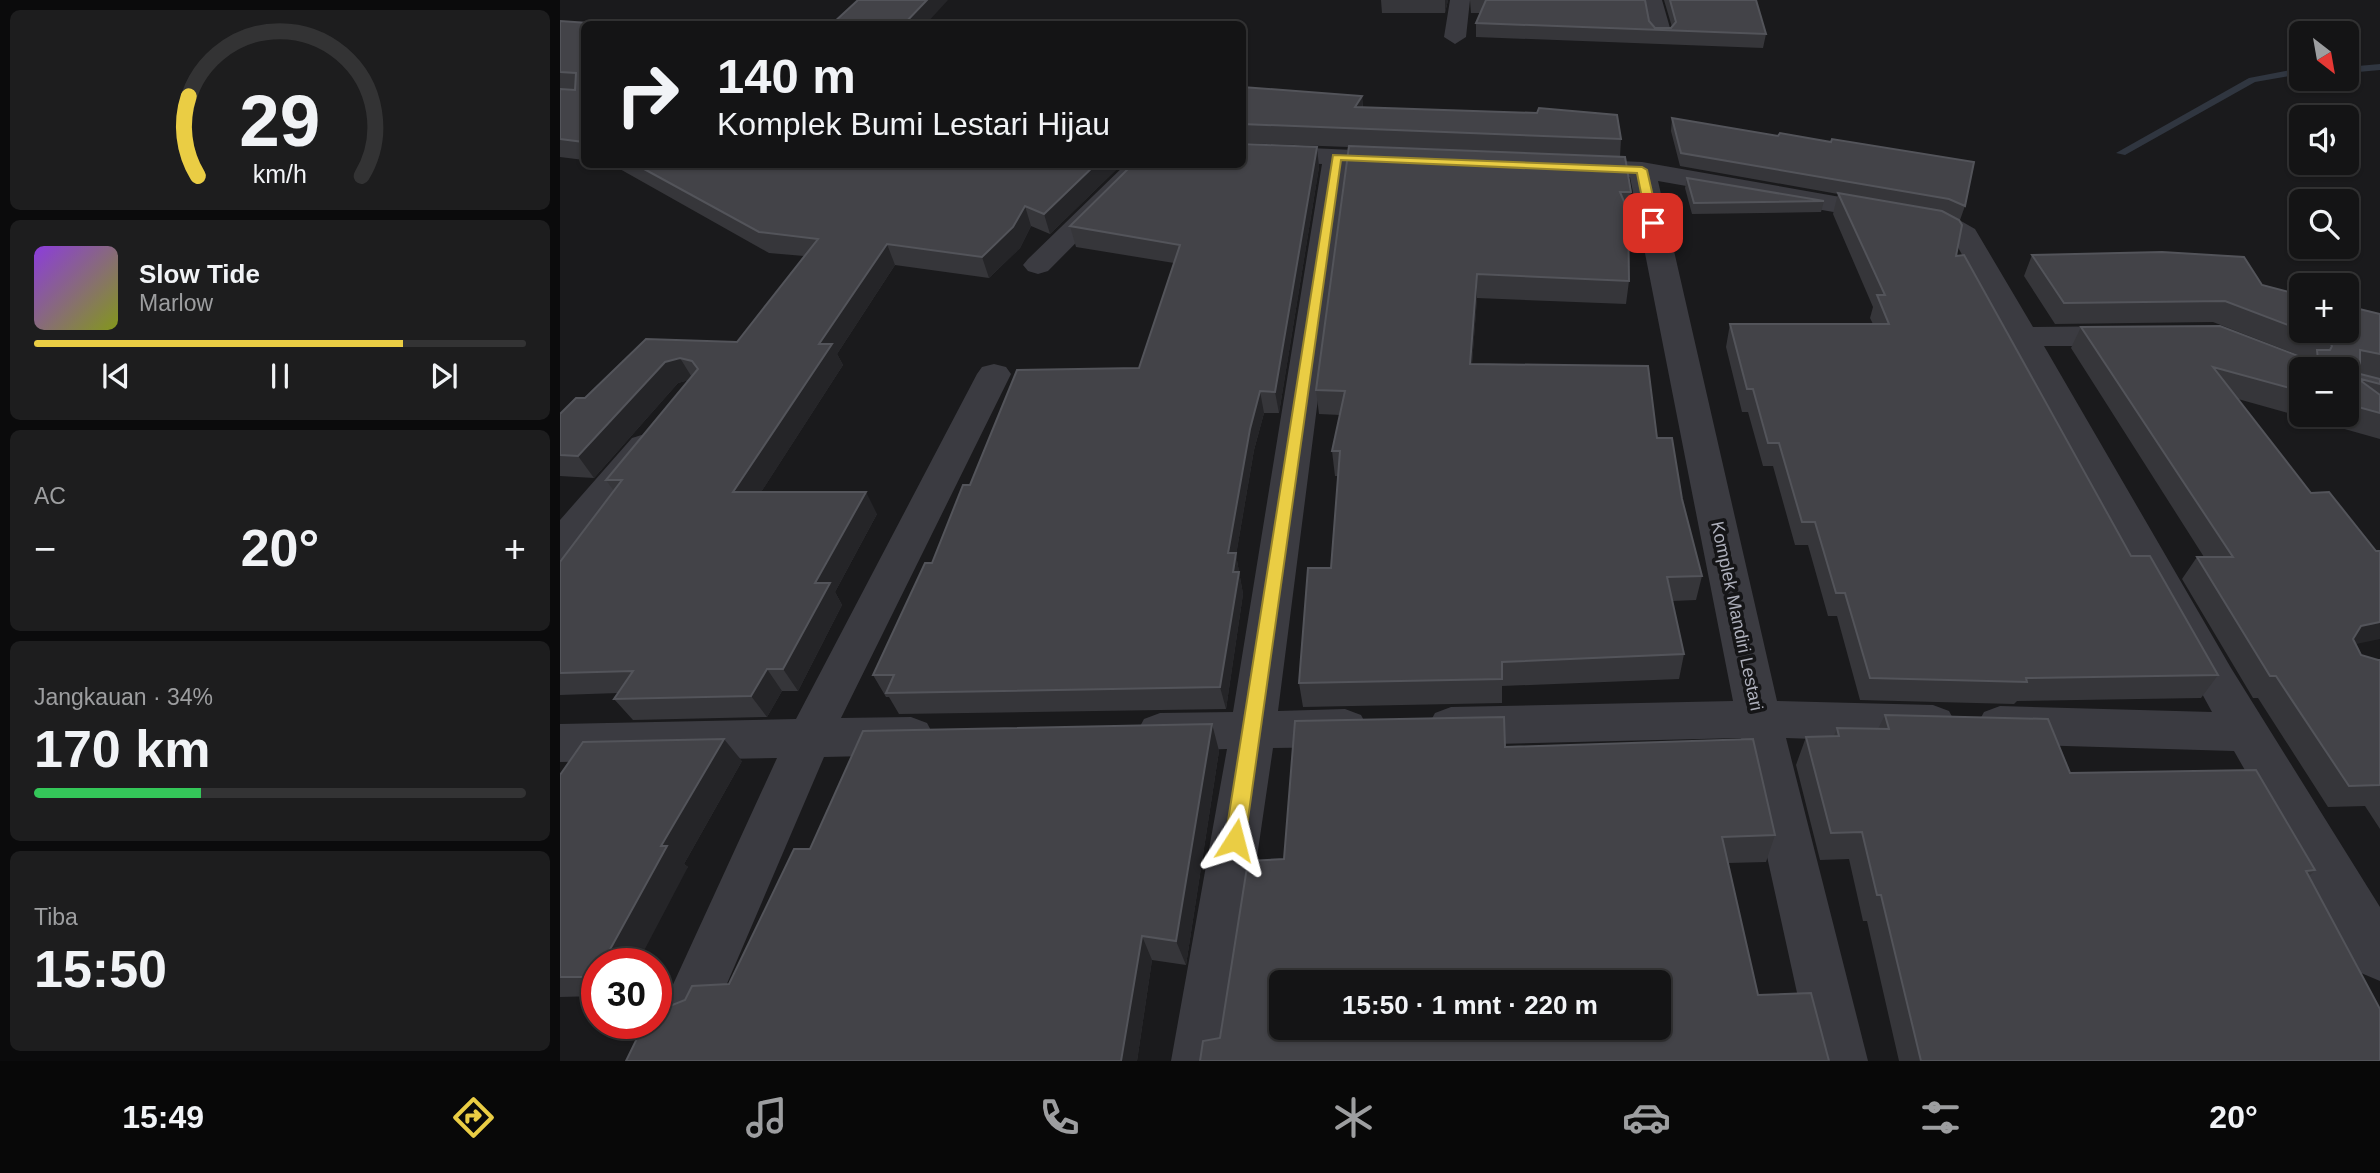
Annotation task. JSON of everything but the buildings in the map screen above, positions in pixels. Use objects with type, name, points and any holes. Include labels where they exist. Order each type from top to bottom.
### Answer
[{"type":"street","points":[[1455,37],[1460,0]]},
{"type":"street","points":[[1652,0],[1661,36]]},
{"type":"street","points":[[1246,153],[1420,161]]},
{"type":"street","points":[[1199,1061],[1253,730],[1336,157]]},
{"type":"street","points":[[1545,166],[1642,170],[1944,223],[1965,234],[2246,732],[2380,954]]},
{"type":"street","points":[[1038,265],[1137,168]]},
{"type":"street","name":"Komplek Mandiri Lestari","points":[[1642,170],[1759,719],[1840,1061]]},
{"type":"street","points":[[2023,337],[2159,336]]},
{"type":"street","points":[[692,1002],[809,738],[994,374]]},
{"type":"street","points":[[560,546],[666,422]]},
{"type":"street","points":[[1114,733],[1759,719],[2246,732]]},
{"type":"street","points":[[560,743],[948,736]]},
{"type":"waterway","points":[[2359,69],[2380,67]]},
{"type":"waterway","points":[[2121,153],[2252,80],[2289,73]]},
{"type":"route","points":[[1235,840],[1336,157],[1642,170],[1653,223]]}]
